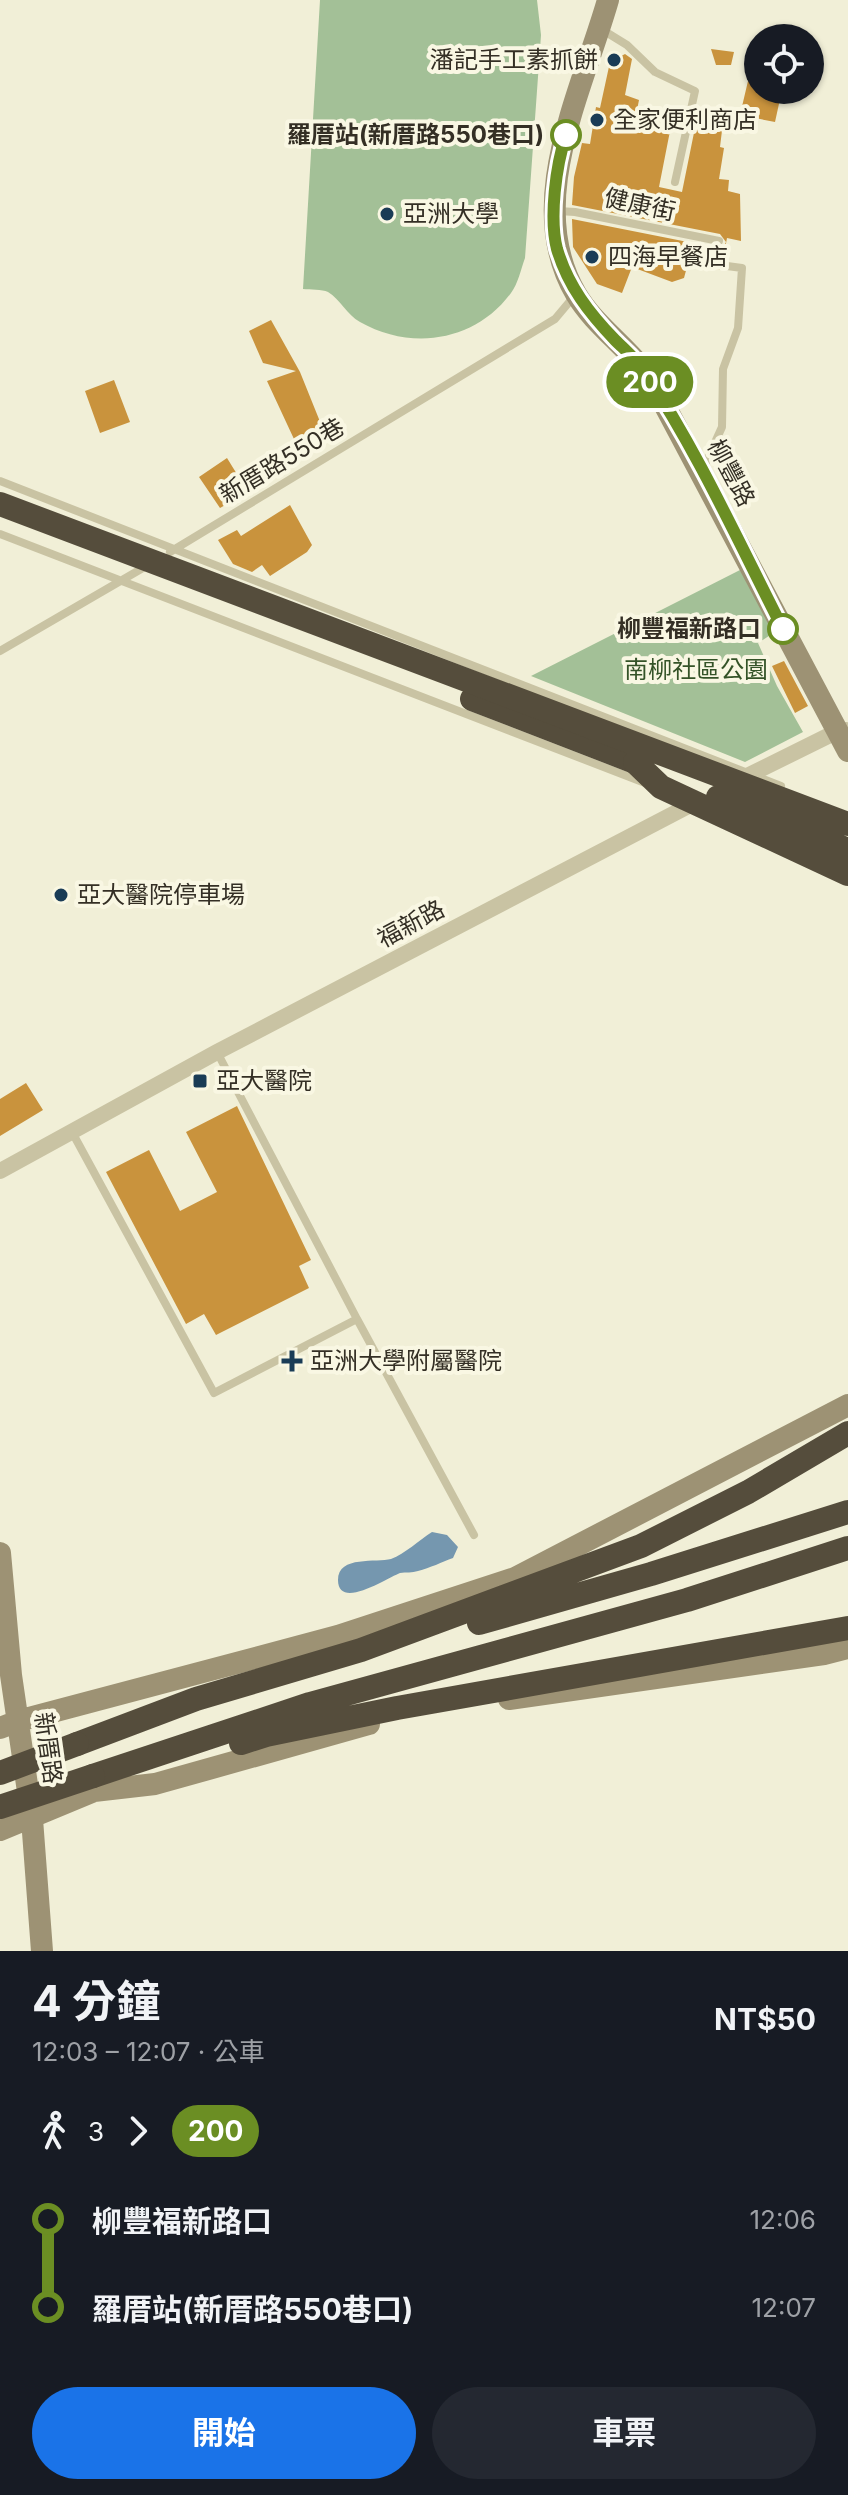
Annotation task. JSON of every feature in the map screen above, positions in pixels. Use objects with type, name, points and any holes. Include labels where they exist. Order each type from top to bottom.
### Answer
[{"type":"highway","points":[[0,504],[848,824]]},
{"type":"highway","points":[[0,518],[635,762],[848,850]]},
{"type":"highway","points":[[635,762],[661,787],[848,873]]},
{"type":"highway","points":[[0,1773],[196,1699],[361,1650],[641,1546],[748,1492],[848,1433]]},
{"type":"highway","points":[[748,1492],[848,1453]]},
{"type":"highway","points":[[77,1744],[204,1702],[651,1574],[848,1512]]},
{"type":"highway","points":[[0,1807],[310,1704],[687,1600],[848,1548]]},
{"type":"highway","points":[[732,1649],[848,1618]]},
{"type":"highway","points":[[93,1776],[137,1775],[266,1735],[397,1708],[823,1635],[848,1628]]},
{"type":"street","name":"柳豐路","points":[[608,0],[563,142],[553,211],[556,246],[576,294],[593,318],[642,368],[845,737]]},
{"type":"street","name":"福新路","points":[[0,1171],[217,1052],[750,774],[845,737]]},
{"type":"street","points":[[9,1724],[338,1636],[515,1578],[848,1405]]},
{"type":"street","name":"新厝路","points":[[0,1553],[9,1724],[32,1819],[42,1951]]},
{"type":"street","points":[[0,1830],[94,1791],[155,1784],[396,1717],[848,1648]]},
{"type":"lane","points":[[600,28],[627,45],[655,72],[695,91],[675,182]]},
{"type":"lane","name":"健康街","points":[[553,211],[575,212],[719,241]]},
{"type":"lane","points":[[701,472],[722,427],[723,369],[740,315],[742,268],[727,266]]},
{"type":"lane","name":"新厝路550巷","points":[[0,651],[172,551],[555,319],[576,294]]},
{"type":"lane","points":[[0,481],[172,551],[792,791]]},
{"type":"lane","points":[[0,534],[696,802],[848,873]]},
{"type":"lane","points":[[820,803],[848,814]]},
{"type":"lane","points":[[217,1052],[474,1535]]},
{"type":"lane","points":[[72,1132],[214,1393],[357,1319]]},
{"type":"green space","name":"亞洲大學","points":[[320,0],[537,0],[541,35],[525,258],[511,293],[496,310],[461,331],[441,337],[400,337],[360,322],[328,292],[303,289]]},
{"type":"green space","name":"南柳社區公園","points":[[740,570],[775,632],[758,643],[777,686],[803,732],[745,762],[531,676]]},
{"type":"water","points":[[432,1532],[447,1535],[458,1547],[453,1558],[422,1570],[400,1573],[365,1590],[346,1593],[340,1589],[338,1580],[344,1567],[351,1563],[391,1559]]},
{"type":"building","points":[[711,49],[734,52],[731,65],[716,65]]},
{"type":"building","points":[[625,54],[632,59],[625,95],[639,100],[635,120],[670,131],[659,187],[682,192],[699,108],[724,114],[720,147],[724,148],[719,179],[729,180],[728,191],[740,194],[741,241],[727,238],[721,270],[688,263],[684,278],[672,282],[632,267],[622,293],[597,284],[573,247],[572,219],[718,248],[726,242],[720,234],[572,205],[574,177],[582,143],[590,144],[596,107],[600,108],[610,62]]},
{"type":"building","points":[[744,98],[744,104],[779,104],[775,122],[740,115]]},
{"type":"building","points":[[271,320],[300,372],[327,439],[300,452],[267,381],[296,371],[263,363],[249,331]]},
{"type":"building","points":[[114,380],[130,422],[100,433],[85,391]]},
{"type":"building","points":[[227,458],[248,492],[220,508],[199,477]]},
{"type":"building","points":[[290,505],[312,545],[307,552],[270,576],[262,565],[252,572],[233,564],[218,540],[237,530],[241,536]]},
{"type":"building","points":[[784,661],[808,706],[795,713],[772,666]]},
{"type":"building","points":[[26,1083],[43,1110],[0,1136],[0,1099]]},
{"type":"building","name":"亞洲大學附屬醫院","points":[[237,1106],[311,1260],[299,1266],[309,1288],[216,1335],[204,1314],[186,1324],[106,1172],[149,1150],[180,1211],[217,1192],[186,1132]]},
{"type":"bus line","name":"200","points":[[566,135],[553,211],[556,246],[565,269],[576,294],[593,318],[642,368],[664,404],[783,629]]},
{"type":"place","name":"潘記手工素抓餅","points":[[614,60]]},
{"type":"place","name":"全家便利商店","points":[[597,120]]},
{"type":"place","name":"羅厝站(新厝路550巷口)","points":[[566,135]]},
{"type":"place","name":"亞洲大學","points":[[387,214]]},
{"type":"place","name":"四海早餐店","points":[[592,257]]},
{"type":"place","name":"柳豐福新路口","points":[[783,629]]},
{"type":"place","name":"亞大醫院停車場","points":[[61,895]]},
{"type":"place","name":"亞大醫院","points":[[200,1081]]},
{"type":"place","name":"亞洲大學附屬醫院","points":[[292,1361]]}]
